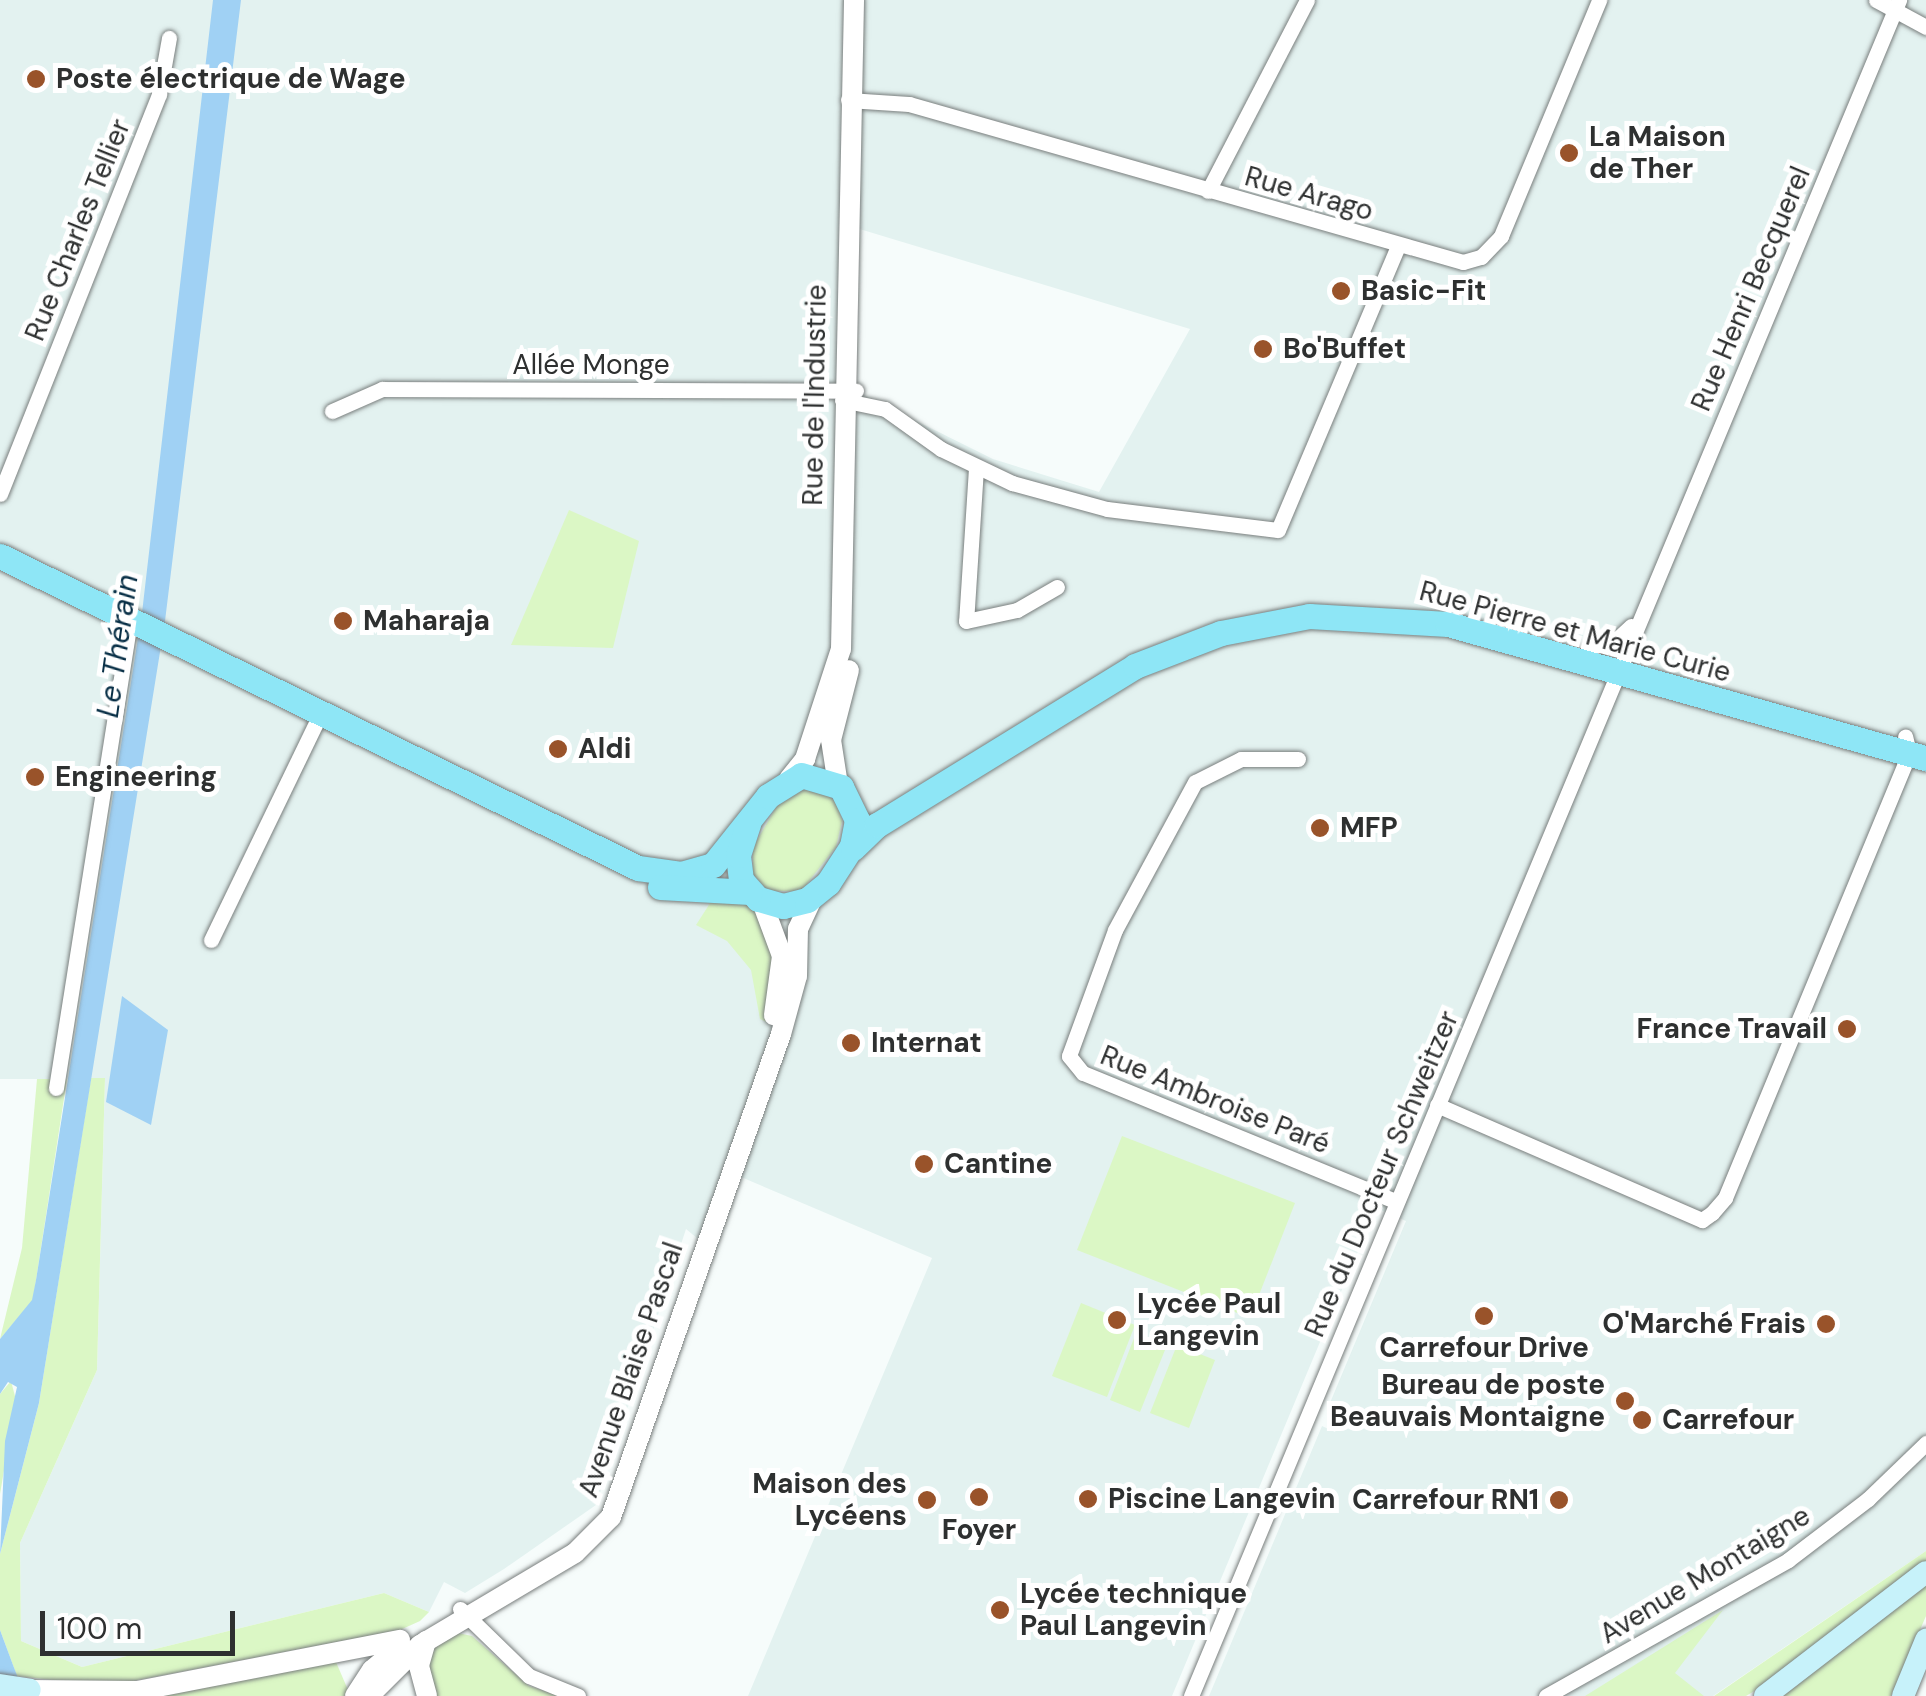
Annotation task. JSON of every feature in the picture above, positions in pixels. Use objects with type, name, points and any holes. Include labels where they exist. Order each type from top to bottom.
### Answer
[{"type":"main road","points":[[0,556],[132,630]]},
{"type":"main road","points":[[0,572],[132,630],[636,880],[756,897],[789,906],[813,897]]},
{"type":"main road","name":"Rue Pierre et Marie Curie","points":[[844,792],[880,803],[909,797],[1114,661],[1189,630],[1253,614],[1319,605],[1401,607],[1486,620],[1588,648],[1620,664]]},
{"type":"main road","name":"Rue Pierre et Marie Curie","points":[[848,856],[877,825],[1108,680],[1177,647],[1249,626],[1325,615],[1420,619],[1620,664],[1918,748]]},
{"type":"main road","points":[[317,721],[638,868],[673,874],[704,869],[724,856],[789,779],[814,774],[844,792],[857,828],[848,856]]},
{"type":"main road","name":"Avenue Blaise Pascal","points":[[748,824],[738,860],[756,897]]},
{"type":"main road","name":"Avenue Blaise Pascal","points":[[813,897],[848,856]]},
{"type":"main road","points":[[1765,1696],[1926,1572]]},
{"type":"main road","points":[[1904,1696],[1926,1640]]},
{"type":"main road","points":[[0,1688],[27,1693]]},
{"type":"street","name":"Rue de l'Industrie","points":[[844,792],[830,746],[850,662],[852,100],[857,0]]},
{"type":"street","points":[[1208,191],[1307,0]]},
{"type":"street","name":"Rue Arago","points":[[852,100],[909,104],[1456,262],[1481,256],[1495,244],[1599,0]]},
{"type":"street","points":[[1876,0],[1897,5],[1926,27]]},
{"type":"street","name":"Rue Henri Becquerel","points":[[1620,664],[1897,5]]},
{"type":"street","name":"Rue Charles Tellier","points":[[0,494],[158,94],[169,38]]},
{"type":"street","points":[[849,396],[886,409],[976,468],[1094,506],[1278,530],[1398,246]]},
{"type":"street","name":"Allée Monge","points":[[332,411],[382,389],[849,396]]},
{"type":"street","name":"Rue de l'Industrie","points":[[789,779],[807,754],[840,657],[849,396]]},
{"type":"street","points":[[976,468],[966,621],[1010,612],[1057,587]]},
{"type":"street","name":"Rue Henri Becquerel","points":[[1588,648],[1624,634],[1649,597]]},
{"type":"street","points":[[56,1088],[132,630]]},
{"type":"street","name":"Rue du Docteur Schweitzer","points":[[1191,1696],[1620,664]]},
{"type":"street","points":[[211,940],[317,721]]},
{"type":"street","points":[[1437,1105],[1702,1220],[1712,1213],[1725,1198],[1918,748]]},
{"type":"street","name":"Rue Ambroise Paré","points":[[1298,759],[1241,760],[1195,782],[1115,930],[1069,1056],[1083,1074],[1397,1202]]},
{"type":"street","name":"Avenue Blaise Pascal","points":[[463,1613],[576,1538],[606,1504],[777,1003],[781,947],[756,897]]},
{"type":"street","name":"Avenue Blaise Pascal","points":[[375,1667],[463,1613],[575,1553],[616,1510],[690,1277],[715,1227],[792,997],[798,930],[813,897]]},
{"type":"street","name":"Avenue Montaigne","points":[[1546,1696],[1799,1553],[1926,1444]]},
{"type":"street","points":[[463,1613],[529,1676],[578,1696]]},
{"type":"street","points":[[27,1693],[122,1692],[355,1652],[424,1636],[419,1666],[427,1696]]},
{"type":"street","name":"Avenue Blaise Pascal","points":[[368,1695],[424,1636]]},
{"type":"street","points":[[355,1652],[375,1667],[368,1695],[396,1696]]},
{"type":"shaded area","points":[[0,0],[1926,0],[1926,1551],[1713,1696],[1209,1696],[1322,1426],[1335,1432],[1338,1425],[1341,1416],[1327,1410],[1406,1221],[1376,1208],[1172,1696],[748,1696],[932,1258],[741,1177],[715,1253],[686,1229],[596,1505],[465,1593],[444,1582],[429,1612],[384,1593],[82,1667],[21,1641],[20,1543],[97,1370],[105,1079],[0,1079]],"holes":[[[843,224],[1190,329],[1099,492],[993,459],[838,382]]]},
{"type":"green space","points":[[569,510],[639,541],[613,648],[511,645]]},
{"type":"green space","points":[[803,790],[823,792],[837,803],[842,821],[836,847],[801,891],[768,891],[753,874],[753,847],[777,806]]},
{"type":"green space","points":[[714,897],[740,899],[763,917],[774,945],[766,1022],[760,1019],[751,970],[727,941],[696,925]]},
{"type":"green space","points":[[91,1078],[105,1078],[97,1370],[20,1543],[21,1641],[82,1667],[384,1593],[429,1612],[420,1621],[400,1630],[106,1686],[17,1676],[0,1630],[0,1554],[39,1403]]},
{"type":"green space","points":[[37,1079],[67,1079],[33,1300],[0,1339],[22,1248]]},
{"type":"green space","points":[[1122,1136],[1295,1203],[1250,1318],[1077,1250]]},
{"type":"green space","points":[[1081,1303],[1135,1325],[1107,1397],[1052,1376]]},
{"type":"green space","points":[[1136,1333],[1167,1345],[1140,1412],[1110,1400]]},
{"type":"green space","points":[[1177,1345],[1215,1360],[1189,1428],[1150,1413]]},
{"type":"green space","points":[[11,1381],[16,1400],[0,1494],[0,1394]]},
{"type":"green space","points":[[1926,1551],[1926,1561],[1786,1672],[1746,1696],[1714,1696]]},
{"type":"green space","points":[[1926,1582],[1926,1616],[1891,1696],[1783,1696]]},
{"type":"green space","points":[[1723,1610],[1675,1673],[1704,1696],[1585,1696]]},
{"type":"green space","points":[[458,1633],[472,1636],[529,1686],[560,1696],[435,1696],[428,1664],[433,1649]]},
{"type":"green space","points":[[336,1662],[348,1690],[344,1696],[131,1696]]},
{"type":"water","points":[[213,0],[241,0],[165,621],[39,1403],[0,1554],[5,1441],[17,1387],[8,1382],[0,1394],[0,1339],[32,1300],[36,1280],[142,613]]},
{"type":"water","points":[[122,996],[168,1030],[151,1125],[106,1102]]},
{"type":"water","points":[[0,1630],[13,1665],[25,1696],[0,1696]]},
{"type":"place","name":"Poste électrique de Wage","points":[[36,79]]},
{"type":"place","name":"La Maison de Ther","points":[[1569,153]]},
{"type":"place","name":"Basic-Fit","points":[[1341,291]]},
{"type":"place","name":"Bo'Buffet","points":[[1263,349]]},
{"type":"place","name":"Maharaja","points":[[343,621]]},
{"type":"place","name":"Aldi","points":[[558,749]]},
{"type":"place","name":"Engineering","points":[[35,777]]},
{"type":"place","name":"MFP","points":[[1320,828]]},
{"type":"place","name":"France Travail","points":[[1847,1029]]},
{"type":"place","name":"Internat","points":[[851,1043]]},
{"type":"place","name":"Cantine","points":[[924,1164]]},
{"type":"place","name":"Carrefour Drive","points":[[1484,1316]]},
{"type":"place","name":"Lycée Paul Langevin","points":[[1117,1320]]},
{"type":"place","name":"O'Marché Frais","points":[[1826,1324]]},
{"type":"place","name":"Bureau de poste Beauvais Montaigne","points":[[1625,1401]]},
{"type":"place","name":"Carrefour","points":[[1642,1420]]},
{"type":"place","name":"Foyer","points":[[979,1497]]},
{"type":"place","name":"Piscine Langevin","points":[[1088,1499]]},
{"type":"place","name":"Maison des Lycéens","points":[[927,1500]]},
{"type":"place","name":"Carrefour RN1","points":[[1559,1500]]},
{"type":"place","name":"Lycée technique Paul Langevin","points":[[1000,1610]]},
{"type":"water label","name":"Le Thérain","points":[[118,646]]}]
